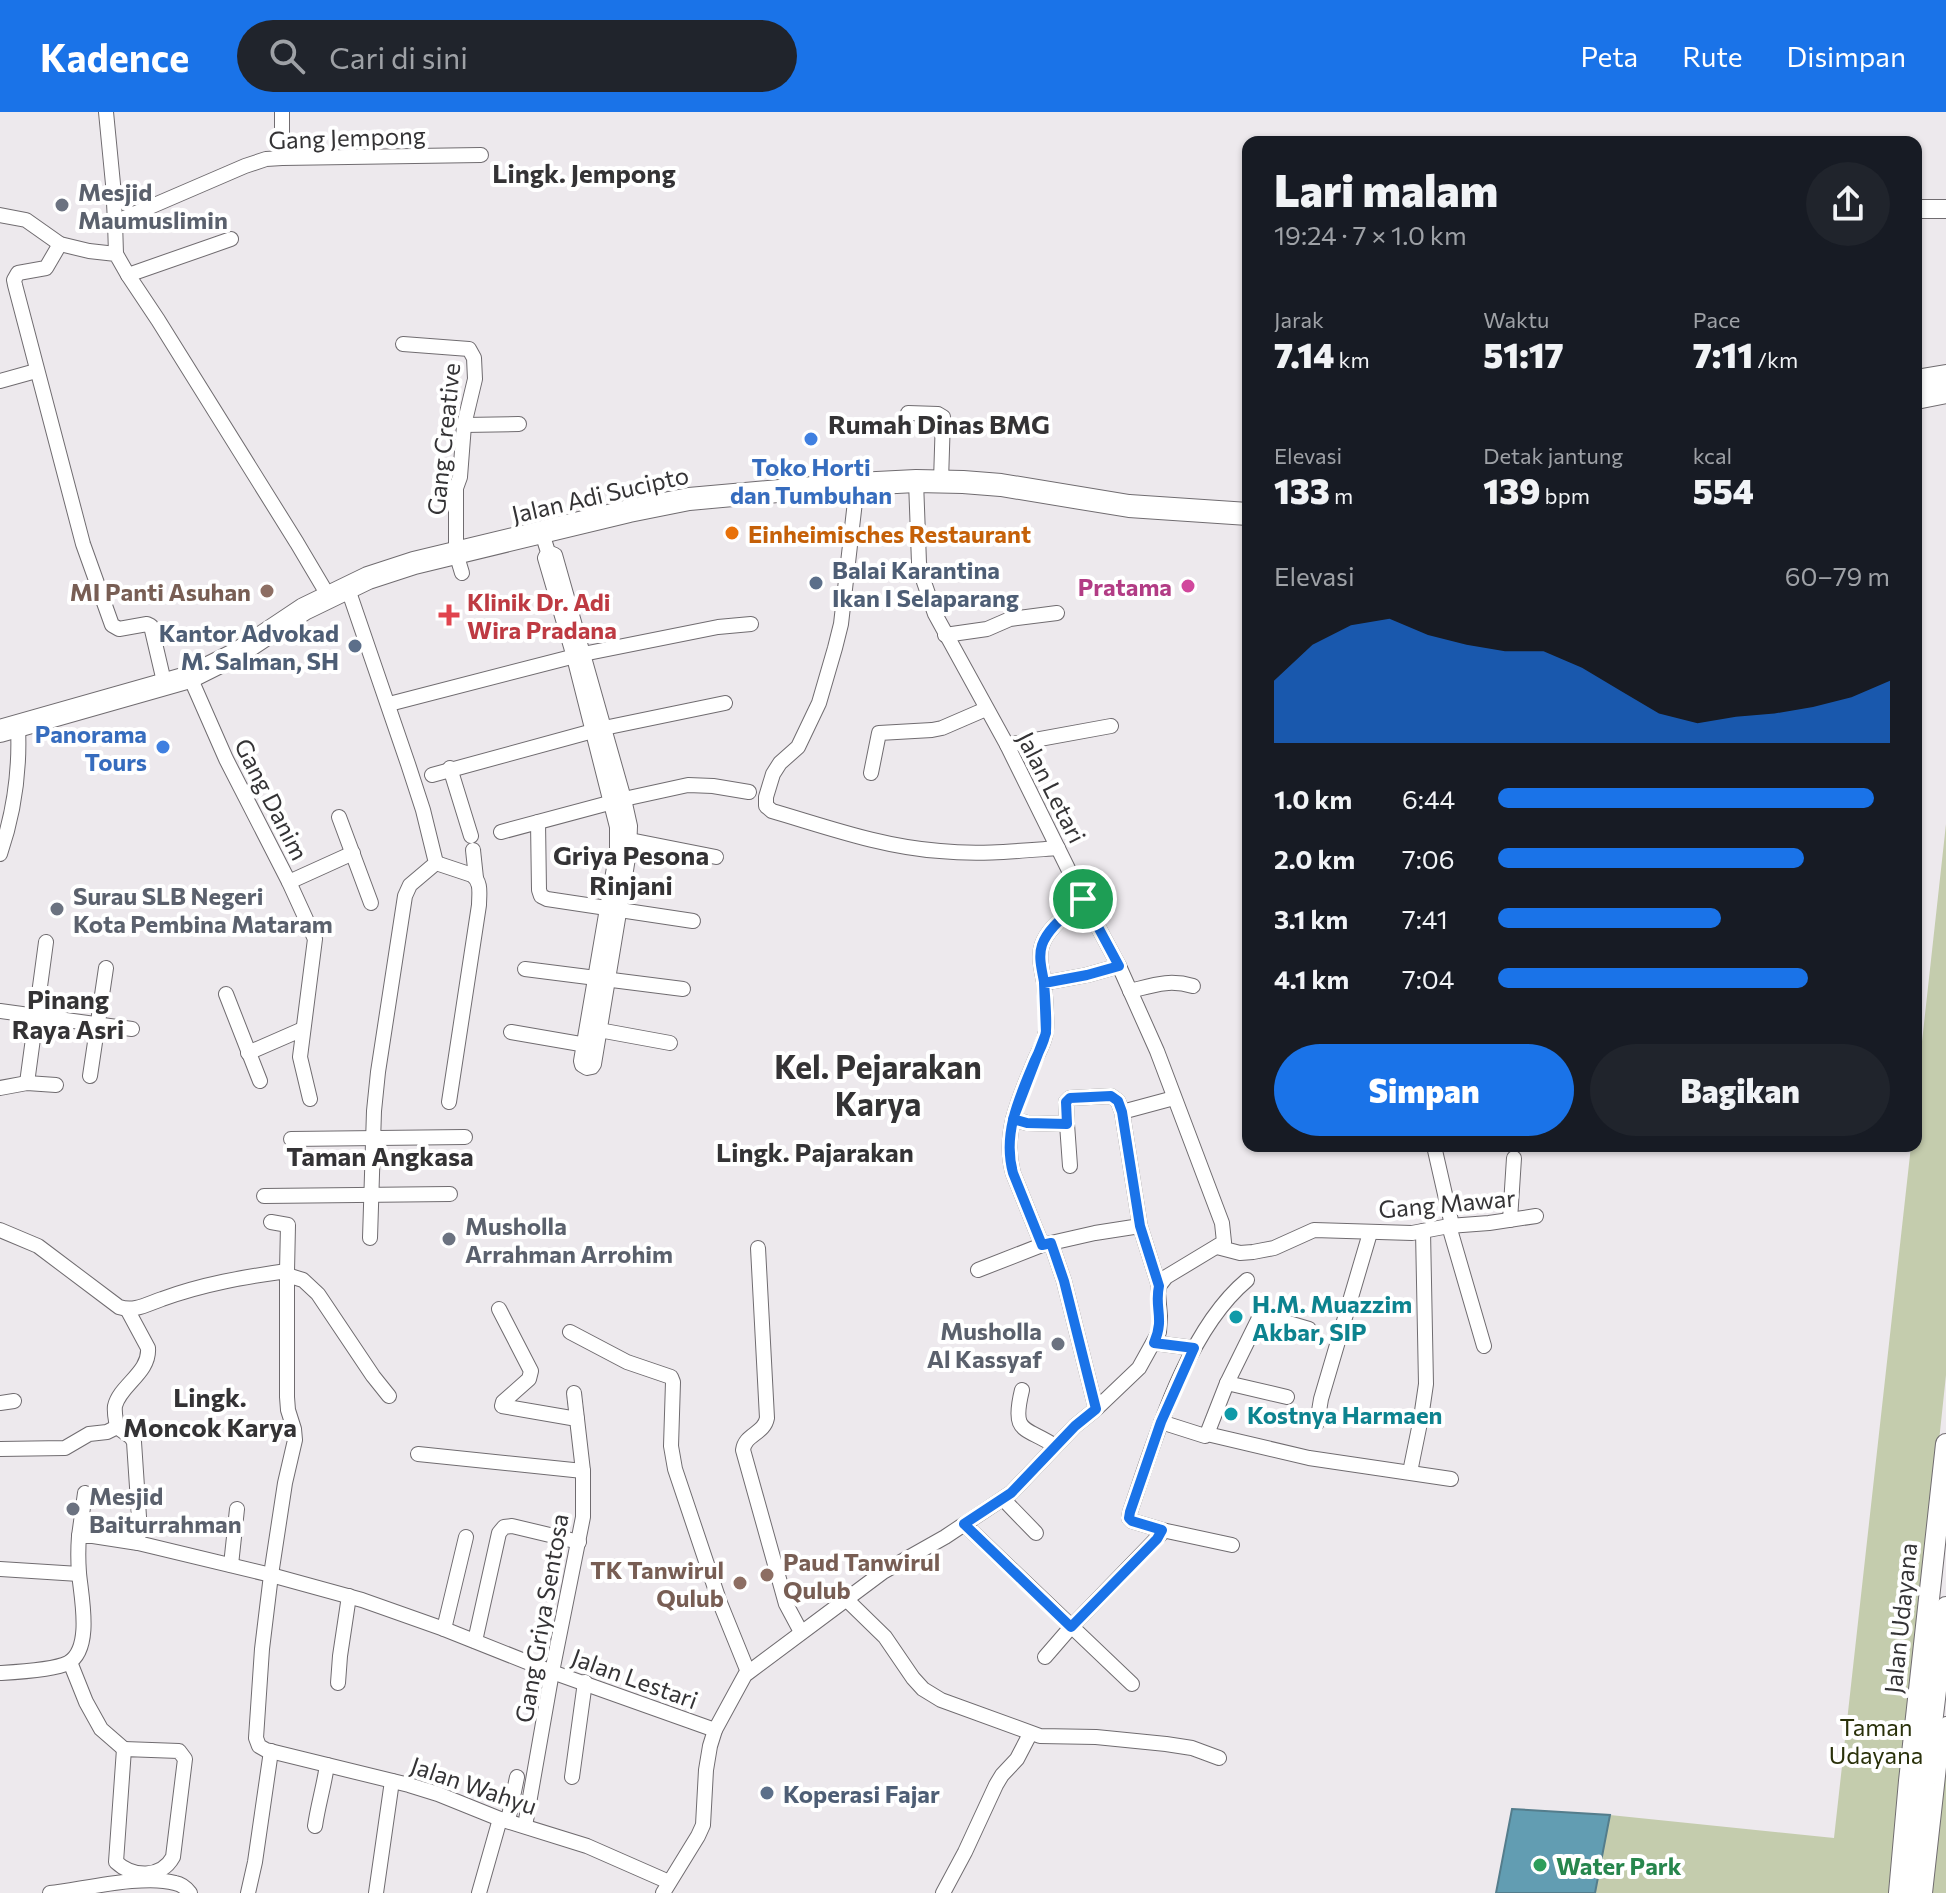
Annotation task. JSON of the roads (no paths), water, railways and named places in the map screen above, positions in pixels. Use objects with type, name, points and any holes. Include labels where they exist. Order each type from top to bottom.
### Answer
[{"type":"highway","points":[[1922,380],[1946,376]]},
{"type":"highway","points":[[1922,397],[1946,392]]},
{"type":"highway","name":"Jalan Adi Sucipto","points":[[14,738],[165,686],[194,687],[304,609],[368,578],[414,563],[459,563],[546,544],[629,511],[689,499],[855,500],[916,496],[941,481],[1001,485],[1129,506],[1242,514]]},
{"type":"main road","name":"Jalan Udayana","points":[[1916,1893],[1917,1781],[1946,1444]]},
{"type":"main road","name":"Jalan Udayana","points":[[1899,1893],[1946,1607]]},
{"type":"street","points":[[106,112],[116,254],[297,543],[338,593],[412,776],[436,863]]},
{"type":"street","points":[[282,112],[282,158]]},
{"type":"street","name":"Gang Jempong","points":[[115,222],[266,159],[481,155]]},
{"type":"street","points":[[1922,209],[1946,209]]},
{"type":"street","points":[[0,215],[26,220],[60,244],[116,254]]},
{"type":"street","points":[[128,275],[231,239]]},
{"type":"street","points":[[60,244],[46,268],[18,273],[14,280],[83,544],[112,625],[119,629],[151,626],[165,686]]},
{"type":"street","name":"Gang Creative","points":[[403,344],[469,349],[473,352],[475,379],[464,425],[460,477],[456,488],[459,563]]},
{"type":"street","points":[[0,381],[36,371]]},
{"type":"street","points":[[908,413],[938,414],[943,417],[941,481]]},
{"type":"street","points":[[464,425],[519,424]]},
{"type":"street","name":"Jalan Letari","points":[[916,496],[919,563],[935,614],[1007,745],[1119,966],[1157,1051],[1222,1223],[1221,1244]]},
{"type":"street","points":[[855,500],[841,624],[819,703],[798,747],[773,774],[766,806],[772,811],[869,840],[908,847],[970,853],[1058,848]]},
{"type":"street","points":[[546,544],[555,555],[598,730],[618,801],[630,826],[630,840],[613,909],[590,1046]]},
{"type":"street","points":[[945,635],[987,629],[1010,619],[1057,613]]},
{"type":"street","points":[[393,703],[578,655],[718,627],[751,624]]},
{"type":"street","name":"Gang Danim","points":[[194,687],[315,939],[303,1029]]},
{"type":"street","points":[[432,775],[598,730],[725,703]]},
{"type":"street","points":[[871,773],[879,733],[942,728],[986,709]]},
{"type":"street","points":[[1007,745],[1111,726]]},
{"type":"street","points":[[0,854],[15,794],[14,738]]},
{"type":"street","points":[[449,1102],[479,905],[472,843],[450,768]]},
{"type":"street","points":[[501,832],[688,785],[749,792]]},
{"type":"street","points":[[613,909],[618,801]]},
{"type":"street","points":[[339,817],[371,903]]},
{"type":"street","points":[[538,822],[541,896],[693,921]]},
{"type":"street","points":[[630,840],[716,857]]},
{"type":"street","points":[[289,882],[353,853]]},
{"type":"street","points":[[436,863],[476,878]]},
{"type":"street","points":[[370,1238],[372,1137],[378,1072],[405,896],[410,885],[436,863]]},
{"type":"street","points":[[1083,899],[1049,932],[1043,942],[1040,954],[1046,1033],[1013,1119],[1009,1140],[1010,1162],[1064,1281],[1096,1409]]},
{"type":"street","points":[[27,1083],[46,942]]},
{"type":"street","points":[[1044,983],[1119,966]]},
{"type":"street","points":[[90,1076],[106,968]]},
{"type":"street","points":[[525,969],[683,989]]},
{"type":"street","points":[[590,1046],[599,1030],[602,978]]},
{"type":"street","points":[[1130,991],[1166,982],[1193,986]]},
{"type":"street","points":[[226,994],[260,1081]]},
{"type":"street","points":[[0,1011],[132,1029]]},
{"type":"street","points":[[248,1053],[303,1029],[300,1057],[310,1099]]},
{"type":"street","points":[[599,1030],[670,1043]]},
{"type":"street","points":[[511,1032],[590,1046]]},
{"type":"street","points":[[0,1088],[27,1083],[56,1085]]},
{"type":"street","points":[[1070,1166],[1066,1102],[1072,1098],[1111,1096],[1118,1101],[1122,1112],[1174,1098]]},
{"type":"street","name":"Jalan Lestari","points":[[79,1536],[138,1543],[349,1596],[715,1730],[748,1672],[883,1572],[1004,1500],[1075,1426],[1139,1368],[1154,1343],[1160,1324],[1159,1286],[1140,1226],[1122,1112]]},
{"type":"street","points":[[1013,1119],[1027,1123],[1067,1124]]},
{"type":"street","points":[[291,1139],[465,1137]]},
{"type":"street","points":[[1435,1152],[1451,1225],[1484,1346]]},
{"type":"street","points":[[1510,1220],[1514,1158]]},
{"type":"street","points":[[264,1196],[450,1194]]},
{"type":"street","name":"Gang Mawar","points":[[1221,1244],[1240,1253],[1253,1252],[1274,1248],[1314,1230],[1398,1233],[1536,1216]]},
{"type":"street","points":[[248,1893],[255,1862],[265,1749],[256,1738],[261,1664],[271,1575],[295,1440],[287,1397],[288,1225],[271,1222]]},
{"type":"street","points":[[978,1270],[1046,1244],[1140,1226]]},
{"type":"street","points":[[0,1230],[38,1246],[119,1307],[127,1309],[228,1279],[287,1273],[303,1280],[318,1294],[389,1396]]},
{"type":"street","points":[[1410,1472],[1426,1384],[1423,1231]]},
{"type":"street","points":[[1317,1423],[1321,1399],[1370,1233]]},
{"type":"street","points":[[1159,1286],[1177,1268],[1221,1244]]},
{"type":"street","points":[[758,1248],[767,1418],[763,1429],[747,1440],[743,1450],[786,1604],[801,1632]]},
{"type":"street","points":[[1232,1545],[1162,1530],[1129,1518],[1161,1422],[1194,1348],[1213,1318],[1247,1280]]},
{"type":"street","points":[[127,1309],[149,1354],[146,1363],[116,1404],[115,1416],[117,1427],[134,1442],[138,1543]]},
{"type":"street","points":[[499,1309],[531,1371],[529,1379],[502,1406],[577,1419]]},
{"type":"street","points":[[1207,1434],[1227,1383],[1259,1318],[1268,1317],[1309,1329]]},
{"type":"street","points":[[570,1332],[627,1362],[671,1377],[671,1446],[675,1469],[720,1603],[748,1672]]},
{"type":"street","points":[[1154,1343],[1194,1348]]},
{"type":"street","points":[[1227,1383],[1287,1397]]},
{"type":"street","points":[[1022,1390],[1018,1410],[1022,1427],[1055,1446]]},
{"type":"street","name":"Gang Griya Sentosa","points":[[525,1826],[583,1517],[583,1471],[574,1393]]},
{"type":"street","points":[[1161,1422],[1202,1436],[1207,1434],[1309,1458],[1451,1479]]},
{"type":"street","points":[[0,1449],[65,1448],[89,1434],[107,1432],[117,1427]]},
{"type":"street","points":[[418,1454],[583,1471]]},
{"type":"street","points":[[0,1673],[70,1662],[79,1650],[84,1629],[78,1553],[85,1493]]},
{"type":"street","points":[[1004,1500],[1036,1533]]},
{"type":"street","points":[[231,1565],[237,1509]]},
{"type":"street","points":[[964,1524],[1132,1684]]},
{"type":"street","points":[[475,1641],[499,1533],[504,1527],[512,1526],[579,1542]]},
{"type":"street","points":[[1045,1657],[1157,1539],[1162,1530]]},
{"type":"street","points":[[444,1629],[466,1537]]},
{"type":"street","points":[[0,1569],[79,1574]]},
{"type":"street","points":[[338,1683],[349,1596]]},
{"type":"street","points":[[846,1599],[885,1637],[923,1689],[941,1700],[1030,1734],[1181,1746],[1219,1758]]},
{"type":"street","points":[[70,1662],[101,1729],[124,1749],[179,1751],[185,1759],[173,1857],[154,1872],[132,1872],[116,1862],[124,1749]]},
{"type":"street","points":[[572,1777],[585,1682]]},
{"type":"street","points":[[1927,1893],[1946,1722]]},
{"type":"street","points":[[666,1888],[703,1825],[706,1770],[715,1730]]},
{"type":"street","points":[[943,1893],[996,1785],[1017,1759],[1030,1734]]},
{"type":"street","name":"Jalan Wahyu","points":[[265,1749],[438,1794],[504,1820],[587,1846],[666,1888]]},
{"type":"street","points":[[315,1826],[327,1765]]},
{"type":"street","points":[[479,1893],[517,1777]]},
{"type":"street","points":[[376,1893],[392,1781]]},
{"type":"street","points":[[50,1893],[139,1881],[190,1893]]},
{"type":"water","points":[[1512,1809],[1610,1815],[1595,1893],[1496,1893]]},
{"type":"place","name":"Mesjid Maumuslimin","points":[[62,205]]},
{"type":"place","name":"Toko Horti dan Tumbuhan","points":[[811,439]]},
{"type":"place","name":"Einheimisches Restaurant","points":[[732,533]]},
{"type":"place","name":"Balai Karantina Ikan I Selaparang","points":[[816,583]]},
{"type":"place","name":"Pratama","points":[[1188,586]]},
{"type":"place","name":"MI Panti Asuhan","points":[[267,591]]},
{"type":"place","name":"Klinik Dr. Adi Wira Pradana","points":[[449,615]]},
{"type":"place","name":"Kantor Advokad M. Salman, SH","points":[[355,646]]},
{"type":"place","name":"Panorama Tours","points":[[163,747]]},
{"type":"place","name":"Surau SLB Negeri Kota Pembina Mataram","points":[[57,909]]},
{"type":"place","name":"Musholla Arrahman Arrohim","points":[[449,1239]]},
{"type":"place","name":"H.M. Muazzim Akbar, SIP","points":[[1236,1317]]},
{"type":"place","name":"Musholla Al Kassyaf","points":[[1058,1344]]},
{"type":"place","name":"Kostnya Harmaen","points":[[1231,1414]]},
{"type":"place","name":"Mesjid Baiturrahman","points":[[73,1509]]},
{"type":"place","name":"Paud Tanwirul Qulub","points":[[767,1575]]},
{"type":"place","name":"TK Tanwirul Qulub","points":[[740,1583]]},
{"type":"place","name":"Koperasi Fajar","points":[[767,1793]]},
{"type":"place","name":"Water Park","points":[[1540,1865]]},
{"type":"district","name":"Lingk. Jempong","points":[[584,172]]},
{"type":"district","name":"Rumah Dinas BMG","points":[[939,423]]},
{"type":"district","name":"Griya Pesona Rinjani","points":[[631,869]]},
{"type":"district","name":"Pinang Raya Asri","points":[[68,1013]]},
{"type":"district","name":"Kel. Pejarakan Karya","points":[[878,1084]]},
{"type":"district","name":"Lingk. Pajarakan","points":[[815,1151]]},
{"type":"district","name":"Taman Angkasa","points":[[380,1155]]},
{"type":"district","name":"Lingk. Moncok Karya","points":[[210,1411]]},
{"type":"park label","name":"Taman Udayana","points":[[1876,1740]]}]
